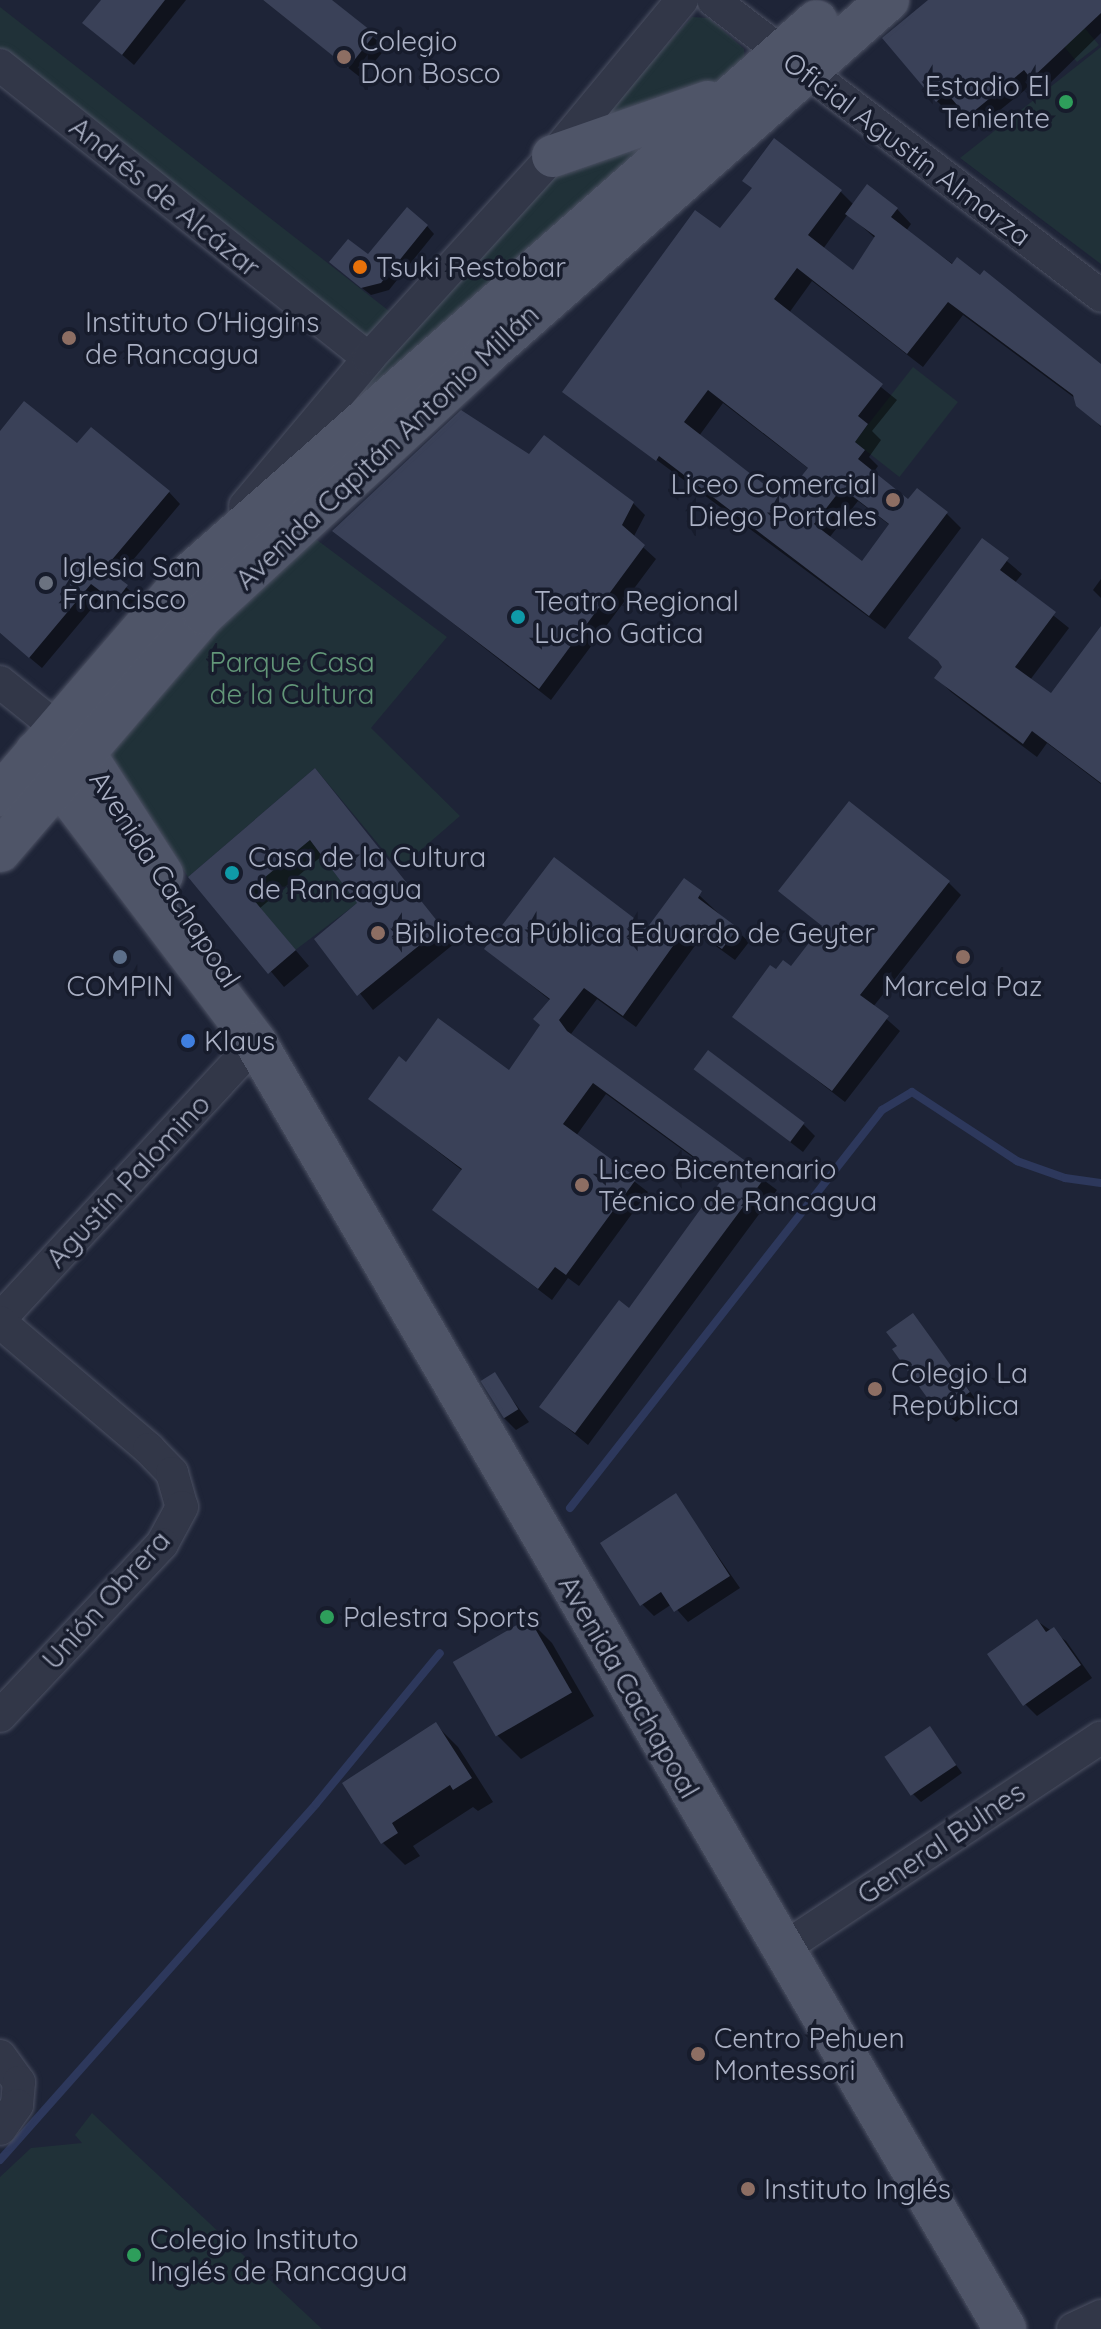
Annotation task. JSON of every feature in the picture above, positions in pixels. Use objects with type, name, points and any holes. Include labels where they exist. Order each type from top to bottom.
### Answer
[{"type":"main road","points":[[791,62],[842,0]]},
{"type":"main road","points":[[791,62],[888,0]]},
{"type":"main road","name":"Avenida Capitán Antonio Millán","points":[[0,851],[59,746],[189,575],[728,95],[791,62]]},
{"type":"main road","name":"Avenida Capitán Antonio Millán","points":[[0,795],[59,746],[204,614],[791,62]]},
{"type":"main road","points":[[553,156],[728,95]]},
{"type":"main road","name":"Avenida Cachapoal","points":[[59,746],[257,1019],[256,1043],[781,1950],[1005,2329]]},
{"type":"street","name":"Avenida Capitán Antonio Millán","points":[[189,575],[369,358],[553,156],[682,0]]},
{"type":"street","name":"Oficial Agustín Almarza","points":[[713,0],[1101,296]]},
{"type":"street","name":"Andrés de Alcázar","points":[[0,65],[369,358]]},
{"type":"street","points":[[0,682],[59,746]]},
{"type":"street","name":"Agustín Palomino","points":[[0,1320],[256,1043]]},
{"type":"street","name":"Unión Obrera","points":[[0,1320],[172,1473],[182,1507],[162,1544],[0,1716]]},
{"type":"street","name":"General Bulnes","points":[[781,1950],[1101,1737]]},
{"type":"street","points":[[0,2056],[19,2082],[17,2105],[0,2129]]},
{"type":"street","points":[[1073,2329],[1101,2316]]},
{"type":"green space","points":[[1025,0],[1061,0],[1099,45],[1077,62]]},
{"type":"green space","points":[[0,7],[390,312],[364,346],[0,62]]},
{"type":"green space","points":[[692,17],[709,18],[744,49],[745,63],[724,87],[593,126]]},
{"type":"green space","name":"Estadio El Teniente","points":[[1101,47],[1101,264],[960,158]]},
{"type":"green space","points":[[665,133],[313,452],[393,351],[550,173]]},
{"type":"green space","points":[[913,367],[958,402],[899,477],[855,442]]},
{"type":"green space","name":"Parque Casa de la Cultura","points":[[313,537],[447,637],[371,728],[460,816],[399,869],[315,768],[188,877],[104,747],[207,626]]},
{"type":"green space","points":[[310,840],[358,903],[292,952],[245,889]]},
{"type":"green space","points":[[92,2113],[322,2329],[0,2329],[0,2177],[31,2148],[82,2143],[75,2135]]},
{"type":"building","points":[[101,0],[165,0],[122,55],[82,23]]},
{"type":"building","name":"Colegio Don Bosco","points":[[263,0],[332,0],[375,34],[348,68]]},
{"type":"building","points":[[928,0],[1101,0],[1101,13],[1031,79],[1024,70],[967,117],[947,93],[936,102],[882,38]]},
{"type":"building","points":[[774,138],[842,190],[808,235],[853,270],[875,236],[845,214],[867,184],[898,208],[891,217],[952,264],[957,257],[980,275],[984,270],[1101,364],[1101,426],[1076,406],[1073,395],[948,302],[907,354],[797,268],[774,299],[883,384],[858,416],[868,424],[855,442],[865,450],[858,459],[908,499],[917,488],[948,512],[869,616],[659,456],[656,461],[562,392],[695,210],[720,228],[752,188],[742,181]],"holes":[[[708,390],[808,468],[783,499],[684,422]],[[842,488],[889,524],[862,561],[814,524]]]},
{"type":"building","points":[[407,207],[428,225],[381,283],[361,288],[329,262],[348,239],[368,254]]},
{"type":"building","name":"Iglesia San Francisco","points":[[24,401],[77,443],[91,427],[170,491],[105,568],[128,585],[115,602],[91,584],[29,658],[0,633],[0,431]]},
{"type":"building","name":"Teatro Regional Lucho Gatica","points":[[461,410],[529,454],[544,435],[634,502],[622,525],[645,545],[539,689],[332,531]]},
{"type":"building","points":[[982,538],[1009,558],[1000,570],[1056,612],[1015,667],[1051,693],[1101,626],[1101,783],[1032,731],[1023,744],[934,678],[942,667],[908,638]]},
{"type":"building","name":"Casa de la Cultura de Rancagua","points":[[315,768],[442,927],[357,996],[314,939],[357,903],[310,840],[247,892],[296,950],[268,974],[188,877]]},
{"type":"building","points":[[849,801],[950,881],[860,995],[889,1016],[832,1091],[732,1017],[770,965],[776,969],[783,960],[791,966],[822,926],[778,891]]},
{"type":"building","points":[[554,857],[647,928],[684,878],[702,891],[698,898],[738,928],[722,949],[688,925],[623,1016],[584,988],[559,1020],[567,1031],[766,1176],[575,1433],[539,1407],[619,1300],[629,1308],[723,1178],[593,1083],[563,1124],[637,1178],[566,1275],[555,1267],[538,1289],[432,1210],[462,1169],[368,1099],[399,1056],[406,1062],[438,1018],[509,1070],[540,1025],[533,1019],[550,999],[484,949]]},
{"type":"building","points":[[708,1050],[805,1123],[790,1142],[694,1069]]},
{"type":"building","points":[[913,1313],[970,1392],[942,1411],[935,1400],[931,1403],[892,1349],[897,1346],[886,1332]]},
{"type":"building","points":[[495,1372],[518,1409],[504,1418],[481,1381]]},
{"type":"building","points":[[676,1493],[730,1576],[674,1612],[661,1592],[640,1606],[600,1543]]},
{"type":"building","points":[[529,1618],[572,1692],[496,1736],[453,1662]]},
{"type":"building","points":[[1037,1619],[1046,1632],[1054,1627],[1081,1665],[1023,1706],[987,1654]]},
{"type":"building","points":[[436,1722],[472,1778],[453,1790],[450,1785],[392,1823],[398,1833],[381,1844],[342,1783]]},
{"type":"building","points":[[930,1726],[956,1765],[911,1796],[884,1757]]},
{"type":"waterway","points":[[570,1508],[882,1110],[912,1092],[1017,1161],[1065,1178],[1101,1183]]},
{"type":"waterway","points":[[0,2160],[316,1804],[440,1653]]},
{"type":"place","name":"Colegio Don Bosco","points":[[344,57]]},
{"type":"place","name":"Estadio El Teniente","points":[[1066,102]]},
{"type":"place","name":"Tsuki Restobar","points":[[360,267]]},
{"type":"place","name":"Instituto O'Higgins de Rancagua","points":[[69,338]]},
{"type":"place","name":"Liceo Comercial Diego Portales","points":[[893,500]]},
{"type":"place","name":"Iglesia San Francisco","points":[[46,583]]},
{"type":"place","name":"Teatro Regional Lucho Gatica","points":[[518,617]]},
{"type":"place","name":"Casa de la Cultura de Rancagua","points":[[232,873]]},
{"type":"place","name":"Biblioteca Pública Eduardo de Geyter","points":[[378,933]]},
{"type":"place","name":"COMPIN","points":[[120,957]]},
{"type":"place","name":"Marcela Paz","points":[[963,957]]},
{"type":"place","name":"Klaus","points":[[188,1041]]},
{"type":"place","name":"Liceo Bicentenario Técnico de Rancagua","points":[[582,1185]]},
{"type":"place","name":"Colegio La República","points":[[875,1389]]},
{"type":"place","name":"Palestra Sports","points":[[327,1617]]},
{"type":"place","name":"Centro Pehuen Montessori","points":[[698,2054]]},
{"type":"place","name":"Instituto Inglés","points":[[748,2189]]},
{"type":"place","name":"Colegio Instituto Inglés de Rancagua","points":[[134,2255]]}]
